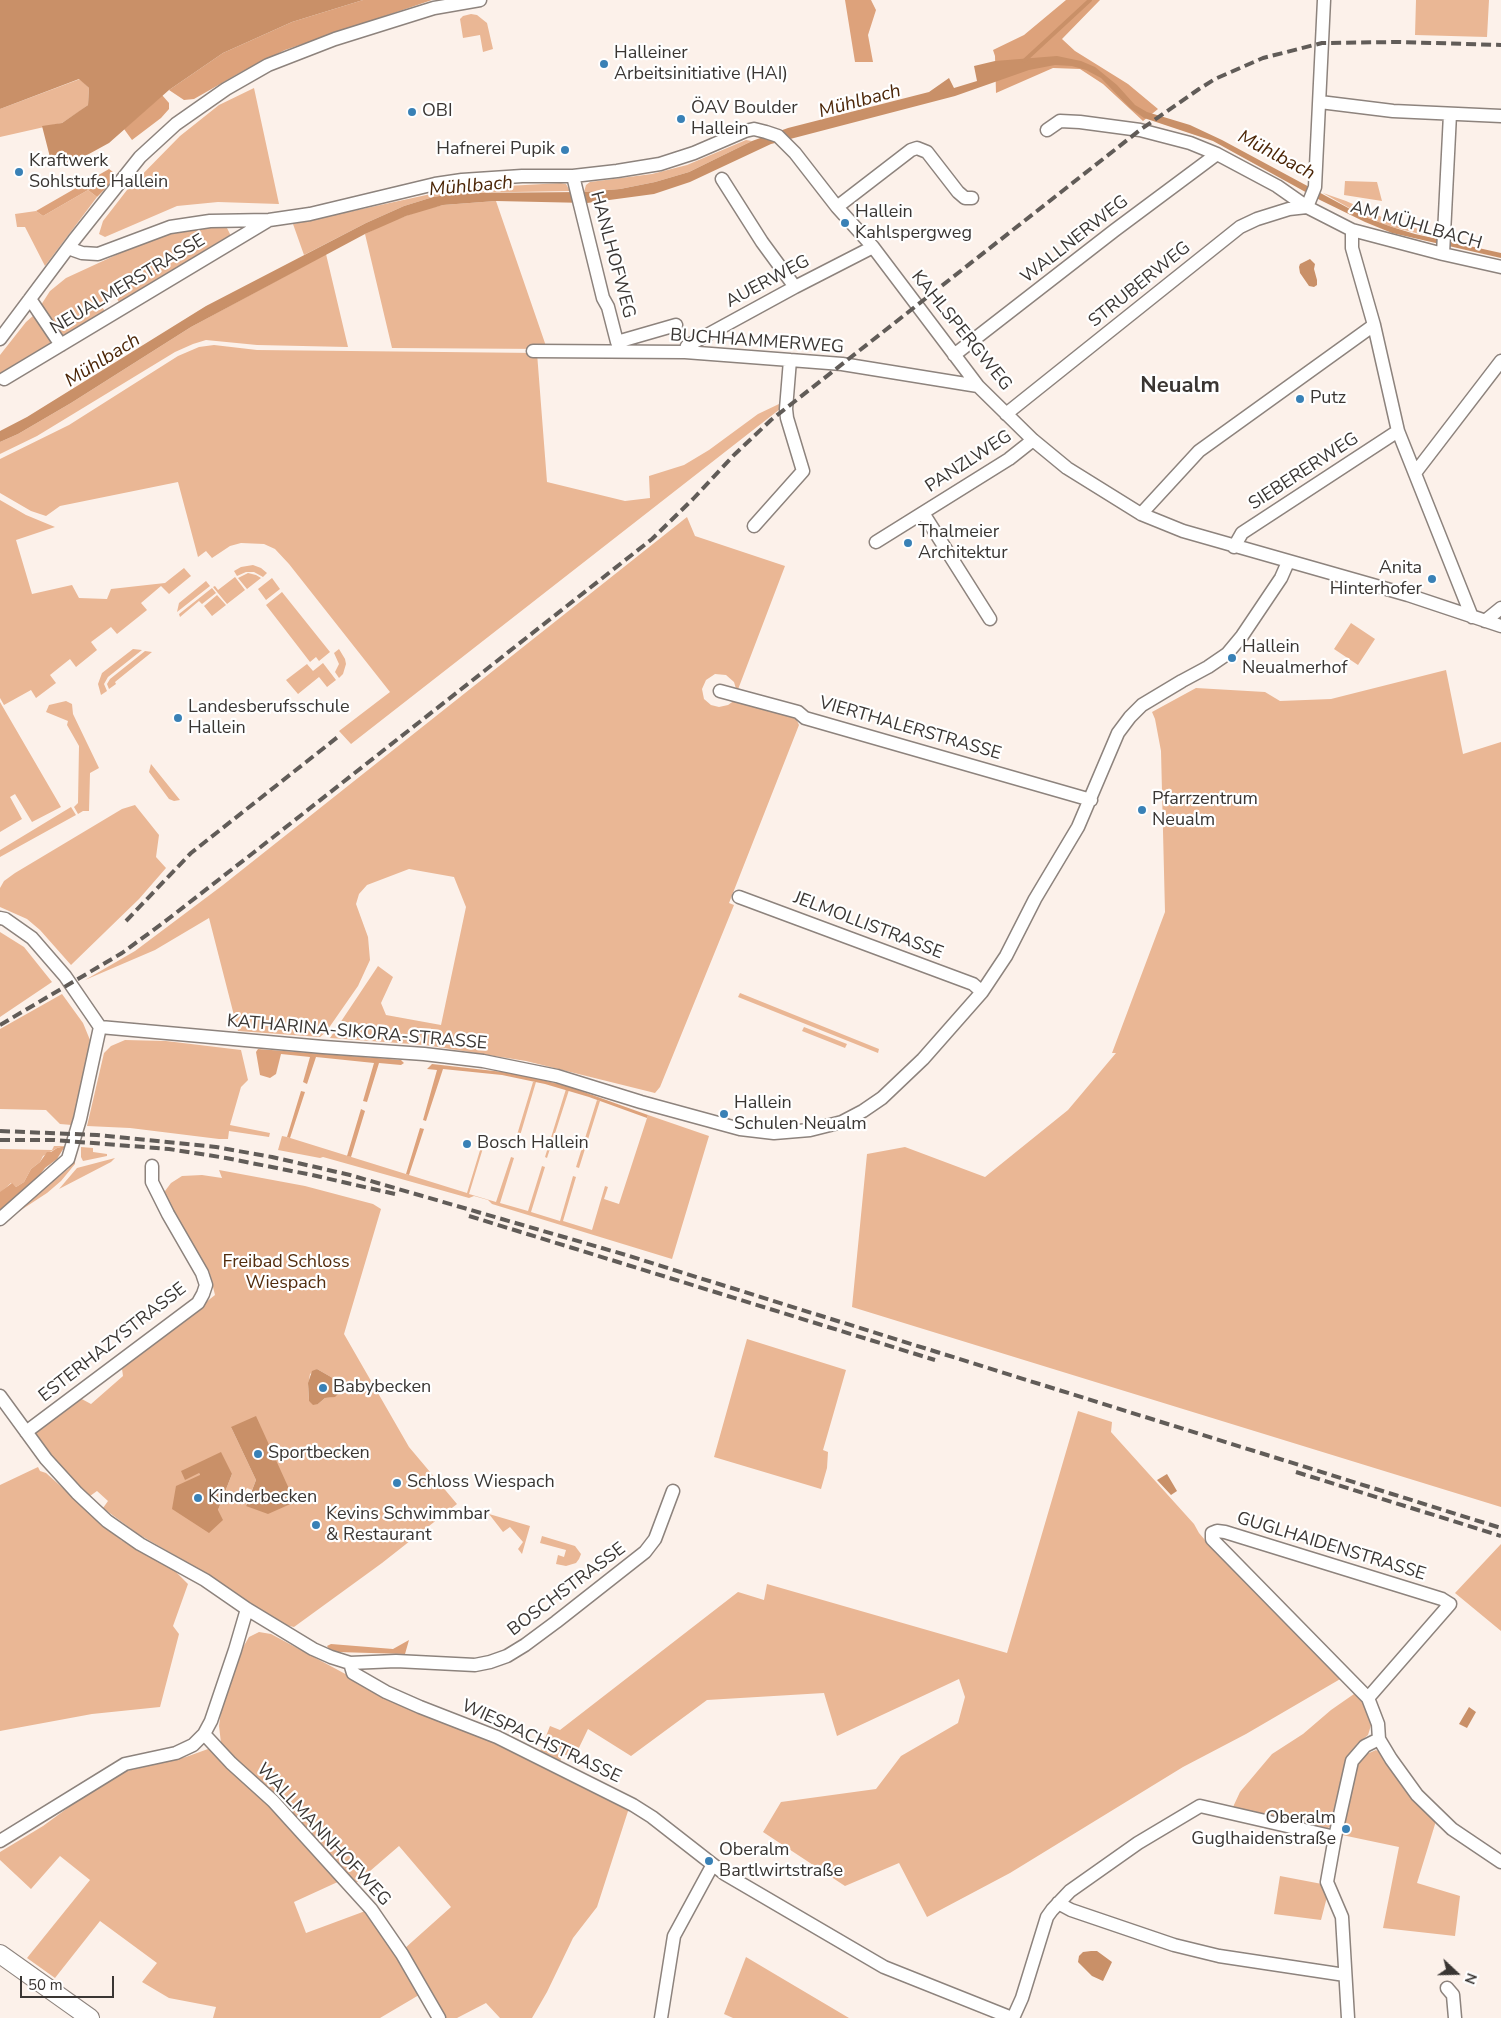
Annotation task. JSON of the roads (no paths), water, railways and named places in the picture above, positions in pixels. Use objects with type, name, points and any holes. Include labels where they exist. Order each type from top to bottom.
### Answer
[{"type":"main road","points":[[0,1954],[90,2018]]},
{"type":"main road","points":[[0,1958],[22,1971]]},
{"type":"street","points":[[0,339],[68,248],[140,157],[176,124],[226,90],[268,65],[335,39],[434,8],[480,0]]},
{"type":"street","points":[[1309,203],[1315,186],[1324,0]]},
{"type":"street","points":[[1320,102],[1393,111],[1501,116]]},
{"type":"street","points":[[1444,246],[1450,114]]},
{"type":"street","name":"AM MÜHLBACH","points":[[1047,130],[1060,121],[1140,130],[1190,143],[1217,154],[1309,203],[1352,230],[1444,246],[1501,267]]},
{"type":"street","name":"NEUALMERSTRASSE","points":[[68,248],[82,253],[98,254],[170,227],[210,220],[269,220],[310,214],[435,184],[462,180],[522,176],[574,182],[660,164],[694,153],[734,135],[754,130]]},
{"type":"street","name":"KAHLSPERGWEG","points":[[754,130],[778,136],[795,153],[837,206],[873,247],[978,386],[1033,440],[1067,468],[1141,514],[1183,531],[1234,547],[1401,592],[1501,626]]},
{"type":"street","points":[[837,206],[911,150],[918,148],[927,152],[958,192],[965,198],[972,198]]},
{"type":"street","name":"WALLNERWEG","points":[[954,355],[1217,154]]},
{"type":"street","points":[[722,179],[762,242],[795,287]]},
{"type":"street","name":"HANLHOFWEG","points":[[574,182],[603,298],[608,307],[617,342],[676,326]]},
{"type":"street","name":"STRUBERWEG","points":[[1006,414],[1240,227],[1257,219],[1309,203]]},
{"type":"street","name":"NEUALMERSTRASSE","points":[[4,379],[269,220]]},
{"type":"street","points":[[1352,230],[1352,248],[1374,325],[1398,431],[1472,617]]},
{"type":"street","name":"AUERWEG","points":[[685,352],[686,346],[873,247]]},
{"type":"street","points":[[30,299],[61,345]]},
{"type":"street","points":[[1141,514],[1199,451],[1374,325]]},
{"type":"street","points":[[653,332],[658,352]]},
{"type":"street","name":"BUCHHAMMERWEG","points":[[533,352],[685,352],[790,360],[842,364],[978,386]]},
{"type":"street","points":[[754,526],[803,471],[787,418],[790,360]]},
{"type":"street","points":[[1415,472],[1501,361]]},
{"type":"street","name":"SIEBERERWEG","points":[[1234,547],[1242,533],[1398,431]]},
{"type":"street","name":"PANZLWEG","points":[[876,542],[1009,459],[1033,440]]},
{"type":"street","name":"PANZLWEG","points":[[923,513],[990,619]]},
{"type":"street","name":"KATHARINA-SIKORA-STRASSE","points":[[100,1027],[424,1054],[483,1061],[557,1076],[740,1129],[774,1133],[810,1130],[842,1122],[882,1098],[908,1074],[982,992],[1006,956],[1035,899],[1078,827],[1092,800],[1118,733],[1142,704],[1208,668],[1227,654],[1242,636],[1276,585],[1288,562]]},
{"type":"street","points":[[1485,621],[1501,608]]},
{"type":"street","name":"VIERTHALERSTRASSE","points":[[720,691],[798,712],[805,718],[1092,800]]},
{"type":"street","name":"JELMOLLISTRASSE","points":[[739,897],[972,984],[982,992]]},
{"type":"street","points":[[0,918],[32,938],[65,976],[100,1027],[94,1059],[70,1154],[64,1163],[0,1220]]},
{"type":"street","name":"ESTERHAZYSTRASSE","points":[[26,1432],[198,1303],[203,1294],[206,1285],[202,1273],[152,1182],[152,1166]]},
{"type":"street","points":[[0,1396],[46,1459],[77,1493],[107,1521],[140,1544],[205,1580],[247,1609],[219,1698],[204,1734],[193,1745],[176,1753],[125,1764],[0,1841]]},
{"type":"street","name":"BOSCHSTRASSE","points":[[247,1609],[313,1649],[331,1658],[350,1663],[396,1661],[474,1664],[490,1662],[507,1656],[525,1645],[645,1552],[655,1539],[673,1491]]},
{"type":"street","name":"GUGLHAIDENSTRASSE","points":[[1368,1698],[1450,1604],[1442,1599],[1224,1532],[1217,1531],[1212,1534],[1212,1539],[1368,1698],[1378,1724],[1379,1739],[1417,1795],[1452,1829],[1501,1862]]},
{"type":"street","name":"WIESPACHSTRASSE","points":[[350,1663],[353,1673],[386,1692],[497,1737],[633,1804],[660,1823],[712,1866],[896,1974],[960,1996],[1013,2018]]},
{"type":"street","name":"WALLMANNHOFWEG","points":[[204,1734],[231,1763],[273,1801],[371,1909],[402,1954],[439,2018]]},
{"type":"street","points":[[1348,2018],[1342,1917],[1327,1882],[1352,1761],[1365,1746],[1379,1739]]},
{"type":"street","points":[[1013,2018],[1022,1998],[1047,1917],[1058,1903],[1070,1891],[1138,1844],[1200,1806],[1335,1837]]},
{"type":"street","points":[[661,2018],[674,1936],[712,1866]]},
{"type":"street","points":[[1058,1903],[1071,1910],[1174,1946],[1219,1956],[1345,1975]]},
{"type":"street","points":[[1447,1988],[1453,1995],[1455,2018]]},
{"type":"waterway","points":[[1024,61],[1090,0]]},
{"type":"railway","points":[[0,1025],[122,953],[253,853],[652,539],[771,420],[1140,130],[1199,89],[1215,79],[1263,58],[1322,43],[1400,42],[1501,45]]},
{"type":"railway","points":[[126,921],[191,853],[339,736]]},
{"type":"railway","points":[[0,1131],[97,1135],[216,1147],[272,1157],[350,1175],[626,1255],[1501,1528]]},
{"type":"railway","points":[[0,1140],[54,1140],[169,1149],[312,1175],[395,1194]]},
{"type":"railway","points":[[469,1216],[935,1360]]},
{"type":"railway","points":[[1296,1472],[1501,1536]]},
{"type":"place","name":"Halleiner Arbeitsinitiative (HAI)","points":[[604,64]]},
{"type":"place","name":"OBI","points":[[412,112]]},
{"type":"place","name":"ÖAV Boulder Hallein","points":[[681,119]]},
{"type":"place","name":"Hafnerei Pupik","points":[[565,150]]},
{"type":"place","name":"Kraftwerk Sohlstufe Hallein","points":[[19,172]]},
{"type":"place","name":"Hallein Kahlspergweg","points":[[845,223]]},
{"type":"place","name":"Putz","points":[[1300,399]]},
{"type":"place","name":"Thalmeier Architektur","points":[[908,543]]},
{"type":"place","name":"Anita Hinterhofer","points":[[1432,579]]},
{"type":"place","name":"Hallein Neualmerhof","points":[[1232,658]]},
{"type":"place","name":"Landesberufsschule Hallein","points":[[178,718]]},
{"type":"place","name":"Pfarrzentrum Neualm","points":[[1142,810]]},
{"type":"place","name":"Hallein Schulen Neualm","points":[[724,1114]]},
{"type":"place","name":"Bosch Hallein","points":[[467,1144]]},
{"type":"place","name":"Babybecken","points":[[323,1388]]},
{"type":"place","name":"Sportbecken","points":[[258,1454]]},
{"type":"place","name":"Schloss Wiespach","points":[[397,1483]]},
{"type":"place","name":"Kinderbecken","points":[[198,1498]]},
{"type":"place","name":"Kevins Schwimmbar & Restaurant","points":[[316,1525]]},
{"type":"place","name":"Oberalm Guglhaidenstraße","points":[[1346,1829]]},
{"type":"place","name":"Oberalm Bartlwirtstraße","points":[[709,1861]]},
{"type":"district","name":"Neualm","points":[[1180,387]]},
{"type":"water label","name":"Mühlbach","points":[[860,102]]},
{"type":"water label","name":"Mühlbach","points":[[1276,156]]},
{"type":"water label","name":"Mühlbach","points":[[471,187]]},
{"type":"water label","name":"Mühlbach","points":[[103,361]]},
{"type":"park label","name":"Freibad Schloss Wiespach","points":[[286,1273]]}]
